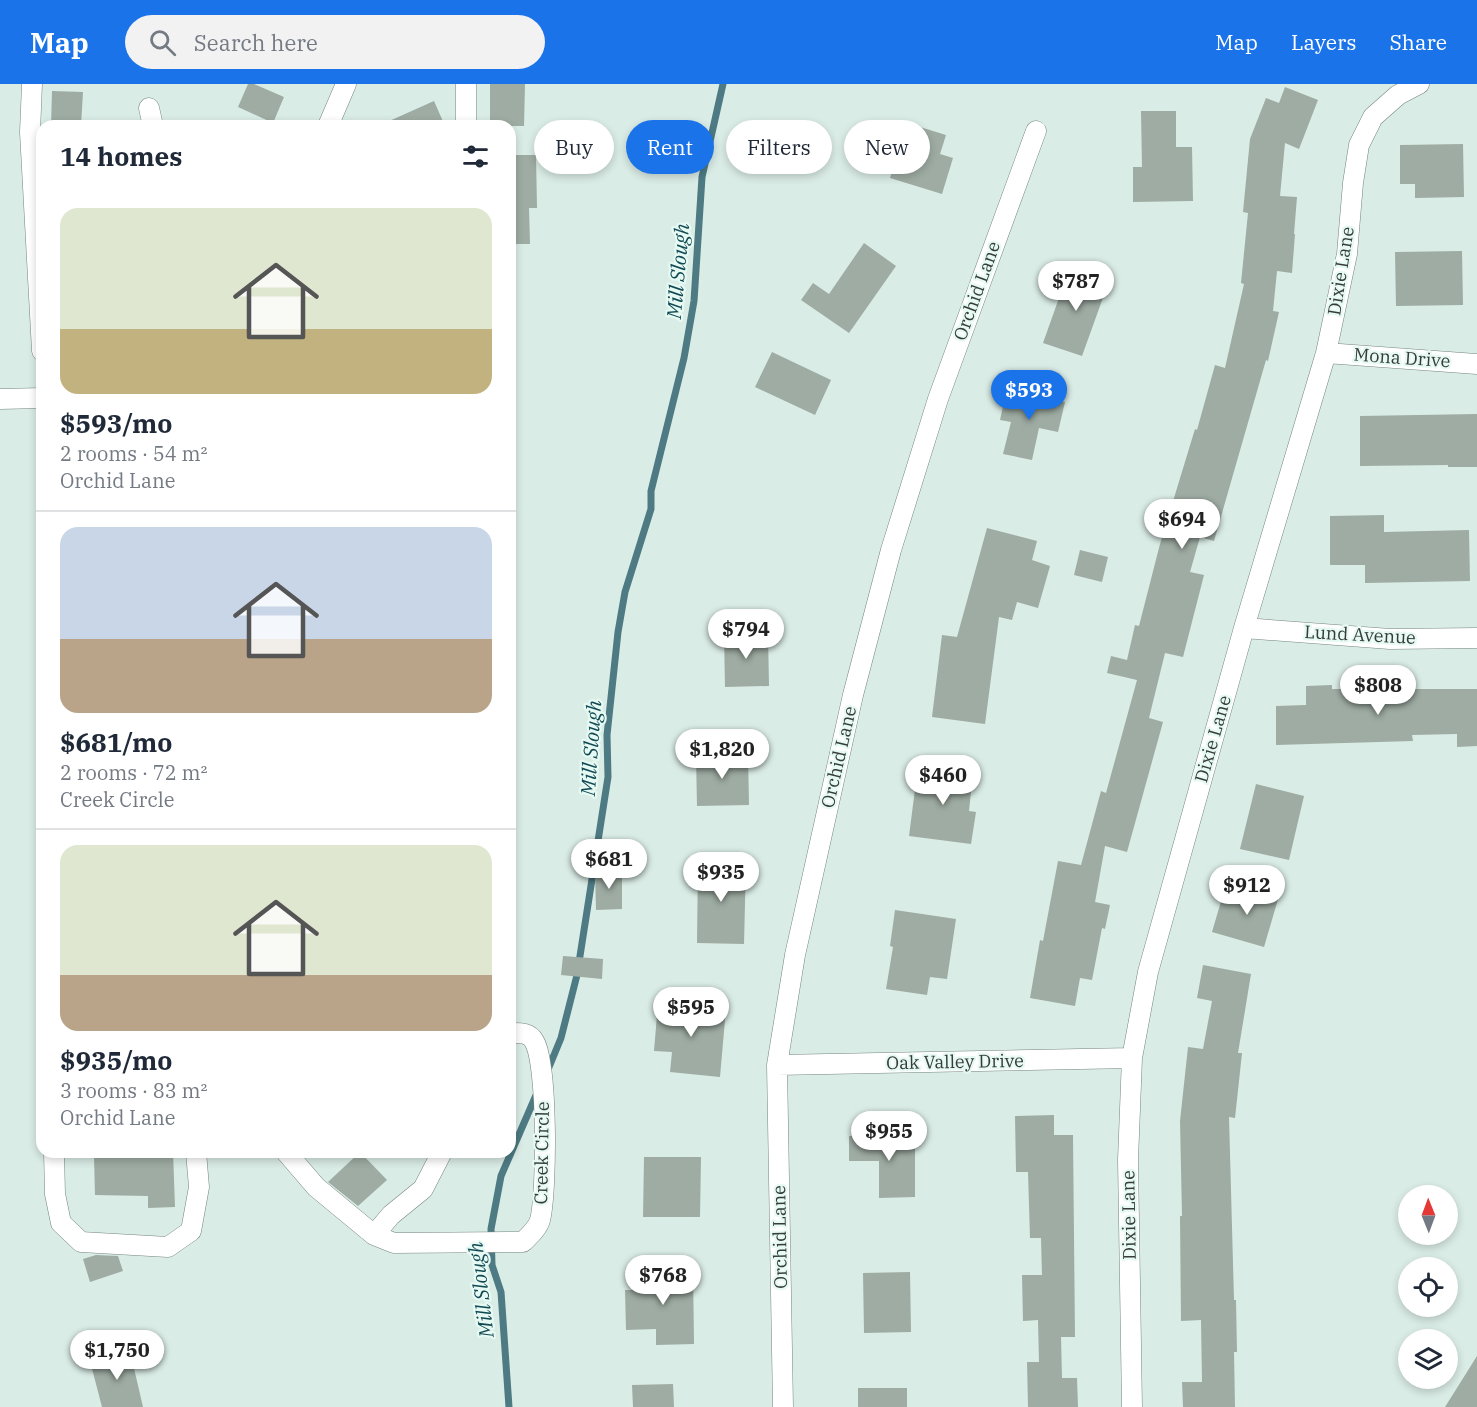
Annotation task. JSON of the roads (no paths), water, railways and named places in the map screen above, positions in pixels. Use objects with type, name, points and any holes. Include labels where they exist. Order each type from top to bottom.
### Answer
[{"type":"street","points":[[32,84],[36,133]]},
{"type":"street","points":[[331,120],[346,84]]},
{"type":"street","points":[[466,84],[466,120]]},
{"type":"street","name":"Dixie Lane","points":[[1132,1407],[1128,1160],[1132,1058],[1148,972],[1244,628],[1326,353],[1347,254],[1353,183],[1359,145],[1373,117],[1398,95],[1419,84]]},
{"type":"street","name":"Orchid Lane","points":[[783,1407],[777,1065],[795,955],[853,695],[891,550],[938,399],[1036,132]]},
{"type":"street","name":"Mona Drive","points":[[1326,353],[1477,363]]},
{"type":"street","points":[[0,399],[36,398]]},
{"type":"street","name":"Lund Avenue","points":[[1244,628],[1390,639],[1477,638]]},
{"type":"street","name":"Creek Circle","points":[[374,1235],[394,1243],[523,1242],[540,1223],[545,1186],[539,1053],[533,1039],[523,1033],[516,1033]]},
{"type":"street","name":"Oak Valley Drive","points":[[777,1065],[1132,1058]]},
{"type":"street","points":[[54,1158],[55,1194],[61,1223],[81,1242],[168,1247],[191,1231],[199,1187],[197,1158]]},
{"type":"street","points":[[291,1158],[316,1188],[374,1235],[391,1215],[423,1189],[439,1158]]},
{"type":"waterway","name":"Mill Slough","points":[[547,1072],[561,1038],[577,975],[608,777],[607,735],[618,632],[625,592],[651,509],[651,491],[684,358],[694,301],[702,177],[723,84]]},
{"type":"waterway","name":"Mill Slough","points":[[516,1141],[537,1093]]},
{"type":"waterway","name":"Mill Slough","points":[[509,1158],[501,1176],[491,1229],[492,1265],[501,1292],[509,1407]]}]
